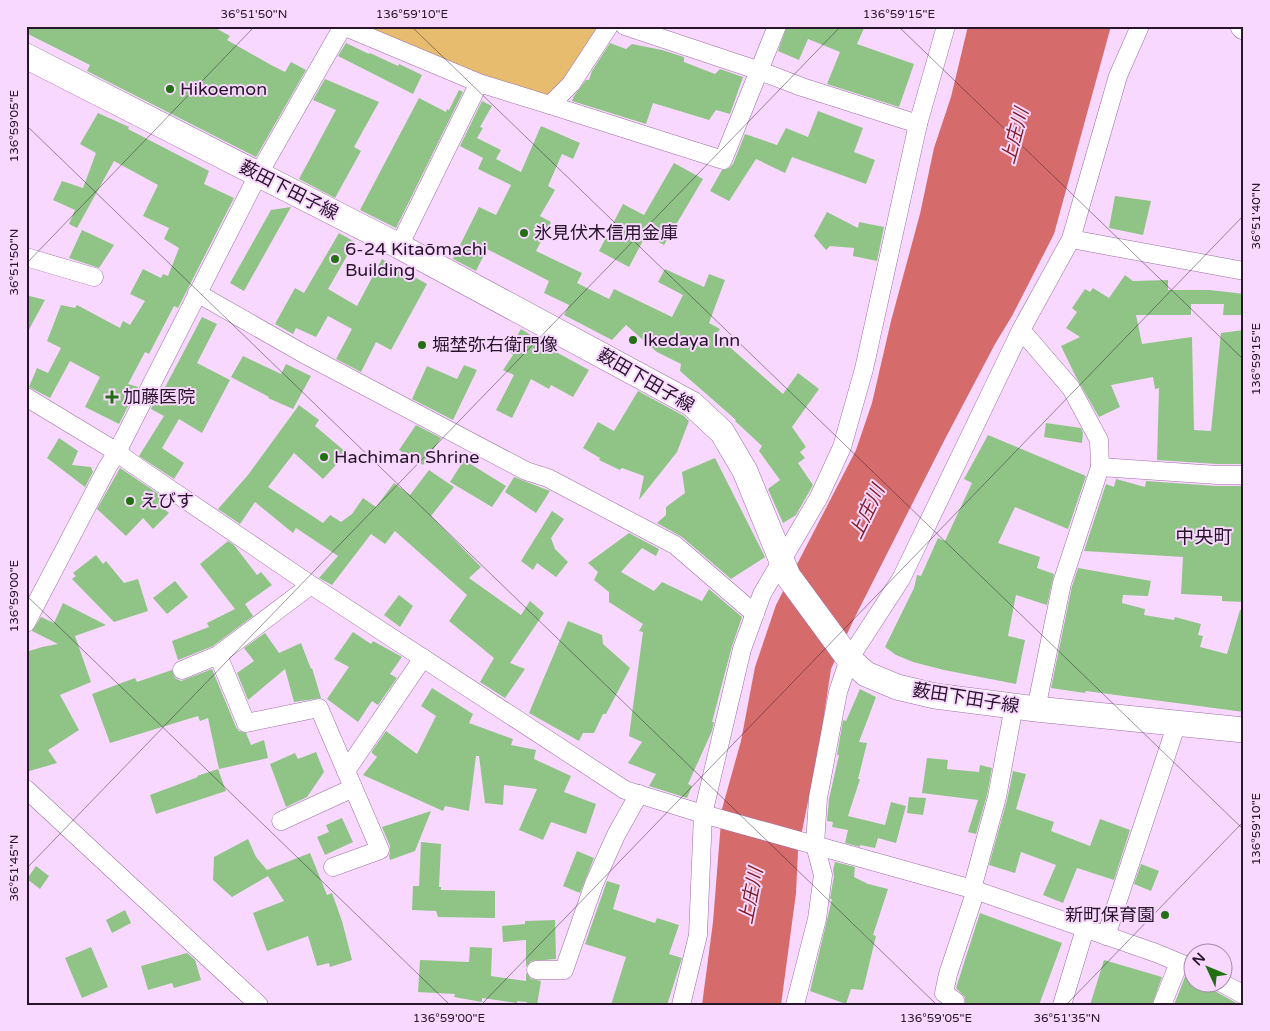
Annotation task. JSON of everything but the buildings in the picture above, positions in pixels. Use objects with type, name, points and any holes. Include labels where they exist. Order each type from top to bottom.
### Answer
[{"type":"main road","name":"薮田下田子線","points":[[26,56],[400,246],[692,404],[722,432],[745,471],[785,568],[849,659],[866,674],[897,687],[936,696],[1025,708],[1244,730]]},
{"type":"street","points":[[26,624],[118,452],[258,175],[343,26],[479,83],[722,160],[777,26]]},
{"type":"street","points":[[550,106],[571,84],[609,26]]},
{"type":"street","points":[[625,26],[802,87],[918,124]]},
{"type":"street","points":[[680,1005],[698,935],[711,816],[742,650],[762,594],[770,582],[785,568],[842,447],[864,369],[918,124],[946,26]]},
{"type":"street","points":[[795,1005],[817,919],[823,875],[807,843],[818,798],[838,692],[849,659],[901,579],[1021,330],[1071,239],[1118,76],[1140,26]]},
{"type":"street","points":[[400,246],[479,83]]},
{"type":"street","points":[[1071,239],[1244,271]]},
{"type":"street","points":[[26,257],[94,277]]},
{"type":"street","points":[[197,293],[304,354],[526,471],[548,478],[675,545],[755,614]]},
{"type":"street","points":[[958,1003],[944,993],[948,974],[974,890],[997,797],[1062,583],[1100,467],[1099,440],[1072,388],[1021,330]]},
{"type":"street","points":[[26,397],[118,452],[311,585],[625,790],[974,890],[1182,964]]},
{"type":"street","points":[[1100,467],[1216,476],[1244,475]]},
{"type":"street","points":[[182,670],[218,655],[311,585]]},
{"type":"street","points":[[218,655],[246,723],[319,708],[380,850],[333,867]]},
{"type":"street","points":[[346,771],[423,658]]},
{"type":"street","points":[[1106,936],[1177,723]]},
{"type":"street","points":[[281,821],[353,788]]},
{"type":"street","points":[[26,789],[259,1005]]},
{"type":"street","points":[[536,970],[564,970],[594,884],[616,835],[639,794]]},
{"type":"street","points":[[1062,1005],[1085,929]]},
{"type":"street","points":[[1162,1005],[1182,972]]},
{"type":"street","points":[[1232,988],[1244,995]]},
{"type":"shaded area","points":[[359,26],[602,26],[565,82],[548,99],[482,78]]},
{"type":"water","name":"上庄川","points":[[968,26],[1111,26],[1054,234],[945,439],[854,619],[831,669],[820,742],[798,851],[796,893],[781,1005],[702,1005],[713,922],[722,809],[741,741],[755,667],[776,605],[856,450],[872,403],[891,321],[920,214],[934,148],[951,97]]},
{"type":"place","name":"Hikoemon","points":[[170,89]]},
{"type":"place","name":"氷見伏木信用金庫","points":[[524,233]]},
{"type":"place","name":"6-24 Kitaōmachi Building","points":[[335,259]]},
{"type":"place","name":"Ikedaya Inn","points":[[633,340]]},
{"type":"place","name":"堀埜弥右衛門像","points":[[422,345]]},
{"type":"place","name":"加藤医院","points":[[112,397]]},
{"type":"place","name":"Hachiman Shrine","points":[[324,457]]},
{"type":"place","name":"えびす","points":[[130,501]]},
{"type":"place","name":"新町保育園","points":[[1165,915]]},
{"type":"district","name":"中央町","points":[[1204,537]]}]
